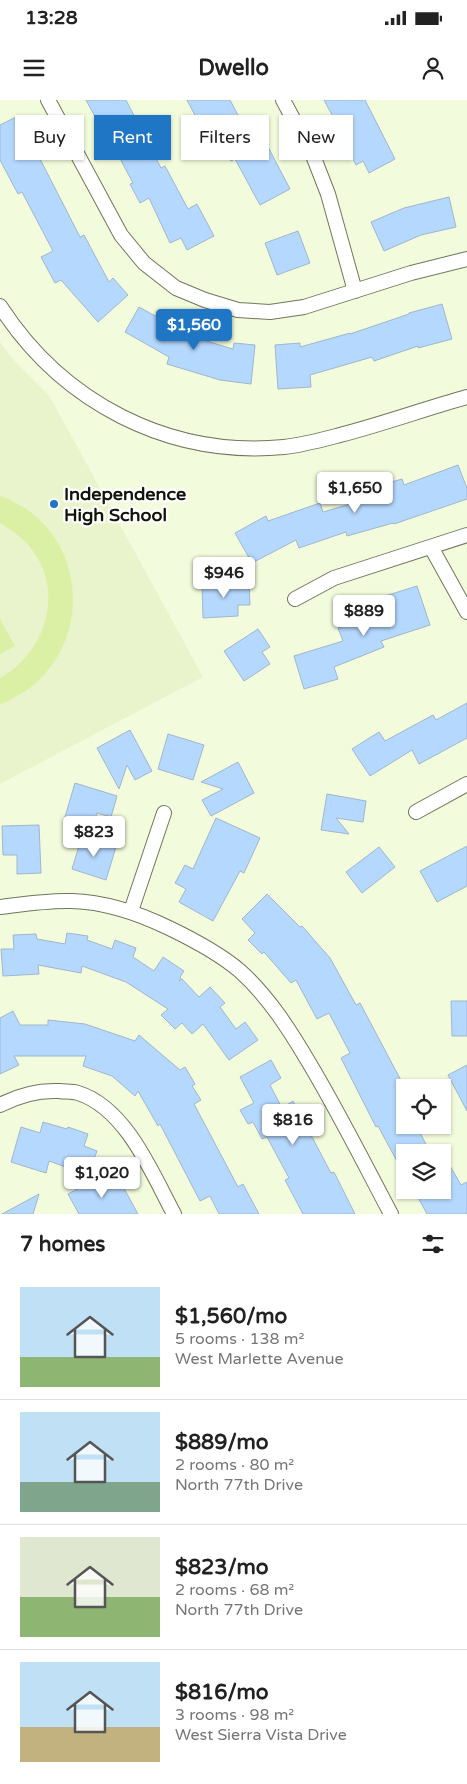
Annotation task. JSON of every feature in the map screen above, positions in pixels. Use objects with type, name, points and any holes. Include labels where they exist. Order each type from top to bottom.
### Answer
[{"type":"street","points":[[48,100],[121,235],[144,263],[176,288],[205,300],[238,310],[270,312],[304,307],[411,273],[467,259]]},
{"type":"street","points":[[283,100],[314,158],[328,194],[355,291]]},
{"type":"street","points":[[0,306],[30,348],[78,392],[114,413],[147,428],[190,442],[234,447],[285,447],[370,427],[467,397]]},
{"type":"street","points":[[295,599],[334,578],[467,535]]},
{"type":"street","points":[[432,547],[467,612]]},
{"type":"street","points":[[416,812],[467,784]]},
{"type":"street","points":[[131,911],[164,813]]},
{"type":"street","points":[[0,907],[34,902],[72,901],[105,905],[131,911],[198,942],[240,971],[265,997],[291,1033],[324,1088],[391,1214]]},
{"type":"street","points":[[0,1105],[34,1092],[51,1091],[78,1093],[99,1103],[118,1119],[135,1142],[174,1214]]},
{"type":"shaded area","name":"Independence High School","points":[[0,342],[12,358],[50,397],[203,677],[0,784]]},
{"type":"green space","points":[[0,496],[26,509],[46,527],[61,549],[70,574],[73,600],[70,626],[60,652],[44,675],[29,689],[0,705],[0,678],[16,667],[29,653],[46,619],[48,600],[47,582],[41,564],[27,543],[0,523]]},
{"type":"green space","points":[[0,619],[15,646],[0,654]]},
{"type":"building","points":[[86,100],[126,100],[134,115],[94,115]]},
{"type":"building","points":[[187,100],[230,100],[238,115],[195,115]]},
{"type":"building","points":[[324,100],[365,100],[395,159],[369,173],[363,161],[356,165],[353,159],[353,115],[332,115]]},
{"type":"building","points":[[15,118],[15,160],[41,160],[80,237],[84,235],[109,282],[113,278],[128,295],[98,322],[61,280],[55,283],[41,257],[53,251],[22,192],[18,194],[0,160],[0,125]]},
{"type":"building","points":[[269,149],[290,189],[260,205],[236,160],[269,160]]},
{"type":"building","points":[[121,160],[157,160],[161,168],[165,166],[188,209],[197,204],[214,236],[187,250],[181,238],[170,243],[149,198],[140,203],[130,184],[133,183]]},
{"type":"building","points":[[449,197],[456,227],[421,235],[384,251],[371,222],[404,208]]},
{"type":"building","points":[[298,231],[310,263],[277,275],[265,243]]},
{"type":"building","points":[[442,304],[452,339],[418,348],[418,346],[374,361],[372,357],[310,375],[311,387],[278,389],[275,345],[300,343],[300,347],[350,334],[409,313]]},
{"type":"building","points":[[139,307],[166,322],[163,328],[233,349],[234,343],[255,345],[251,384],[220,380],[167,364],[169,357],[125,332]]},
{"type":"building","points":[[458,465],[467,488],[467,499],[394,524],[347,536],[346,532],[299,548],[296,540],[252,563],[235,533],[266,516],[268,521],[320,503],[323,512],[384,494],[381,485],[402,479],[404,485]]},
{"type":"building","points":[[249,582],[250,605],[238,605],[238,616],[203,618],[202,584]]},
{"type":"building","points":[[417,586],[430,625],[381,641],[384,647],[334,667],[338,679],[304,689],[294,656],[343,641],[338,628],[388,608],[385,596]]},
{"type":"building","points":[[258,629],[270,647],[262,652],[270,664],[244,681],[224,651]]},
{"type":"building","points":[[467,703],[467,738],[419,764],[412,750],[370,776],[352,749],[379,732],[385,741],[433,715],[436,720]]},
{"type":"building","points":[[130,730],[152,771],[135,780],[127,765],[119,789],[97,748]]},
{"type":"building","points":[[168,734],[204,745],[193,780],[158,769]]},
{"type":"building","points":[[238,762],[254,793],[211,816],[202,800],[223,789],[201,782]]},
{"type":"building","points":[[75,783],[117,796],[111,817],[97,813],[93,826],[65,817]]},
{"type":"building","points":[[327,794],[366,801],[363,822],[336,818],[349,834],[321,830]]},
{"type":"building","points":[[216,818],[260,838],[244,873],[240,871],[213,921],[179,902],[186,889],[175,883],[185,865],[193,869]]},
{"type":"building","points":[[39,825],[41,873],[17,874],[17,855],[3,855],[2,826]]},
{"type":"building","points":[[82,836],[116,847],[106,880],[72,869]]},
{"type":"building","points":[[467,846],[467,886],[437,902],[420,871]]},
{"type":"building","points":[[379,847],[395,867],[362,893],[346,872]]},
{"type":"building","points":[[267,894],[300,927],[302,926],[330,958],[356,1005],[360,1003],[400,1079],[396,1079],[396,1134],[421,1134],[426,1144],[396,1144],[396,1159],[378,1126],[376,1127],[341,1058],[350,1053],[329,1013],[317,1019],[296,980],[291,983],[264,952],[262,954],[248,940],[255,933],[242,919]]},
{"type":"building","points":[[67,933],[88,936],[87,940],[112,949],[115,940],[136,948],[133,957],[154,971],[163,957],[184,971],[179,981],[182,979],[199,997],[210,987],[225,1003],[220,1007],[236,1029],[245,1022],[258,1040],[229,1060],[203,1024],[192,1034],[182,1023],[175,1029],[161,1015],[168,1009],[126,982],[82,966],[81,973],[38,965],[39,974],[3,976],[1,949],[14,949],[13,935],[36,934],[37,939],[65,944]]},
{"type":"building","points":[[451,1001],[467,1001],[467,1036],[452,1036]]},
{"type":"building","points":[[13,1011],[20,1025],[48,1025],[48,1020],[85,1024],[135,1041],[139,1035],[180,1070],[185,1067],[195,1084],[192,1086],[201,1100],[194,1104],[238,1187],[243,1184],[259,1214],[219,1214],[210,1196],[200,1201],[160,1124],[158,1126],[138,1091],[135,1096],[112,1076],[83,1066],[86,1056],[14,1056],[19,1065],[0,1074],[0,1018]]},
{"type":"building","points":[[271,1060],[281,1078],[270,1085],[282,1108],[293,1101],[331,1173],[334,1172],[355,1214],[303,1214],[285,1180],[289,1178],[267,1137],[262,1139],[253,1122],[248,1124],[240,1110],[254,1103],[240,1077]]},
{"type":"building","points":[[467,1065],[467,1111],[451,1079],[448,1075]]},
{"type":"building","points":[[43,1122],[67,1129],[68,1127],[88,1134],[84,1146],[97,1151],[88,1175],[49,1161],[46,1173],[11,1162],[21,1127],[40,1133]]},
{"type":"building","points":[[451,1168],[461,1185],[467,1182],[467,1214],[427,1214],[419,1199],[451,1199]]},
{"type":"building","points":[[104,1175],[111,1189],[121,1183],[138,1214],[79,1214],[68,1194]]},
{"type":"building","points":[[39,1194],[33,1214],[2,1214]]},
{"type":"place","name":"Independence High School","points":[[54,504]]}]
